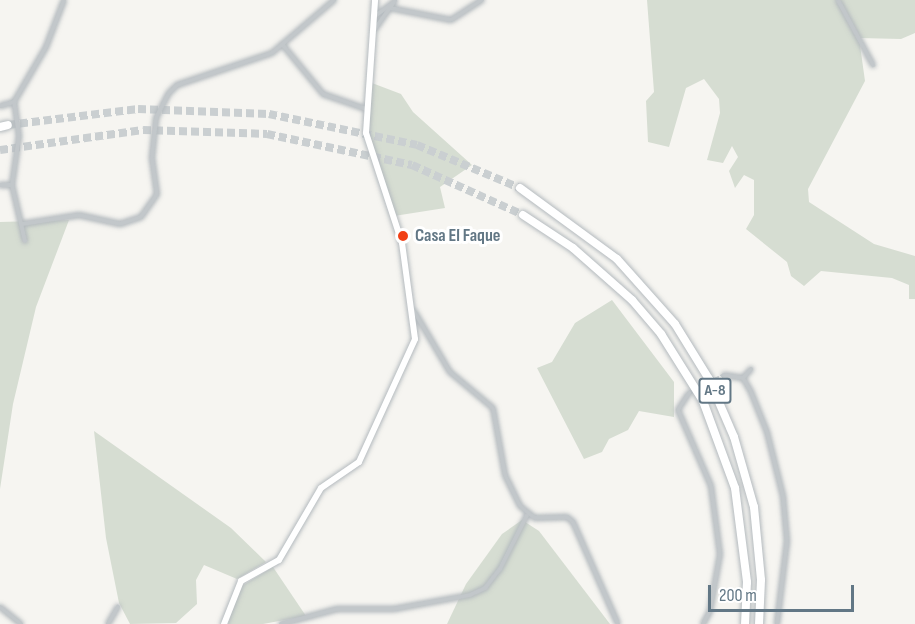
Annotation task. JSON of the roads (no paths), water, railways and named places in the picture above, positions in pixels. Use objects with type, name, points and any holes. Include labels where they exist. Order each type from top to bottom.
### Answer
[{"type":"highway","name":"A-8","points":[[520,188],[617,259],[675,324],[709,379],[734,437],[752,499],[761,580],[759,624]]},
{"type":"highway","name":"A-8","points":[[523,214],[573,248],[632,300],[661,334],[703,401],[735,488],[747,582],[745,624]]},
{"type":"street","points":[[25,241],[12,185],[19,136],[14,102],[46,47],[64,0]]},
{"type":"street","points":[[22,225],[73,215],[120,224],[141,217],[157,194],[152,157],[156,118],[169,93],[177,85],[264,57],[334,0]]},
{"type":"street","points":[[224,624],[241,580],[279,560],[321,488],[364,454],[413,347],[414,311],[402,243],[368,143],[366,109],[375,2],[388,8],[451,20],[482,0]]},
{"type":"street","points":[[838,0],[873,65]]},
{"type":"street","points":[[373,32],[394,1]]},
{"type":"street","points":[[374,16],[388,8]]},
{"type":"street","points":[[374,16],[385,15]]},
{"type":"street","points":[[282,44],[322,94],[366,109]]},
{"type":"street","points":[[0,106],[14,102]]},
{"type":"street","points":[[0,185],[12,185]]},
{"type":"street","points":[[414,311],[450,372],[493,408],[505,475],[527,514]]},
{"type":"street","points":[[743,378],[751,369]]},
{"type":"street","points":[[724,375],[743,378]]},
{"type":"street","points":[[743,378],[767,432],[783,496],[787,540],[777,624]]},
{"type":"street","points":[[689,393],[678,410],[711,486],[720,554],[710,611],[703,624]]},
{"type":"street","points":[[281,624],[337,609],[394,609],[470,596],[485,588],[500,569],[527,514]]},
{"type":"street","points":[[527,514],[573,522],[618,624]]},
{"type":"street","points":[[0,606],[21,624]]},
{"type":"street","points":[[108,624],[118,607]]},
{"type":"tunnel","points":[[8,125],[138,109],[269,114],[417,145],[520,188]]},
{"type":"tunnel","points":[[0,150],[143,130],[267,134],[412,165],[523,215]]},
{"type":"tunnel","points":[[689,393],[724,375]]},
{"type":"place","name":"Casa El Faque","points":[[403,236]]}]
